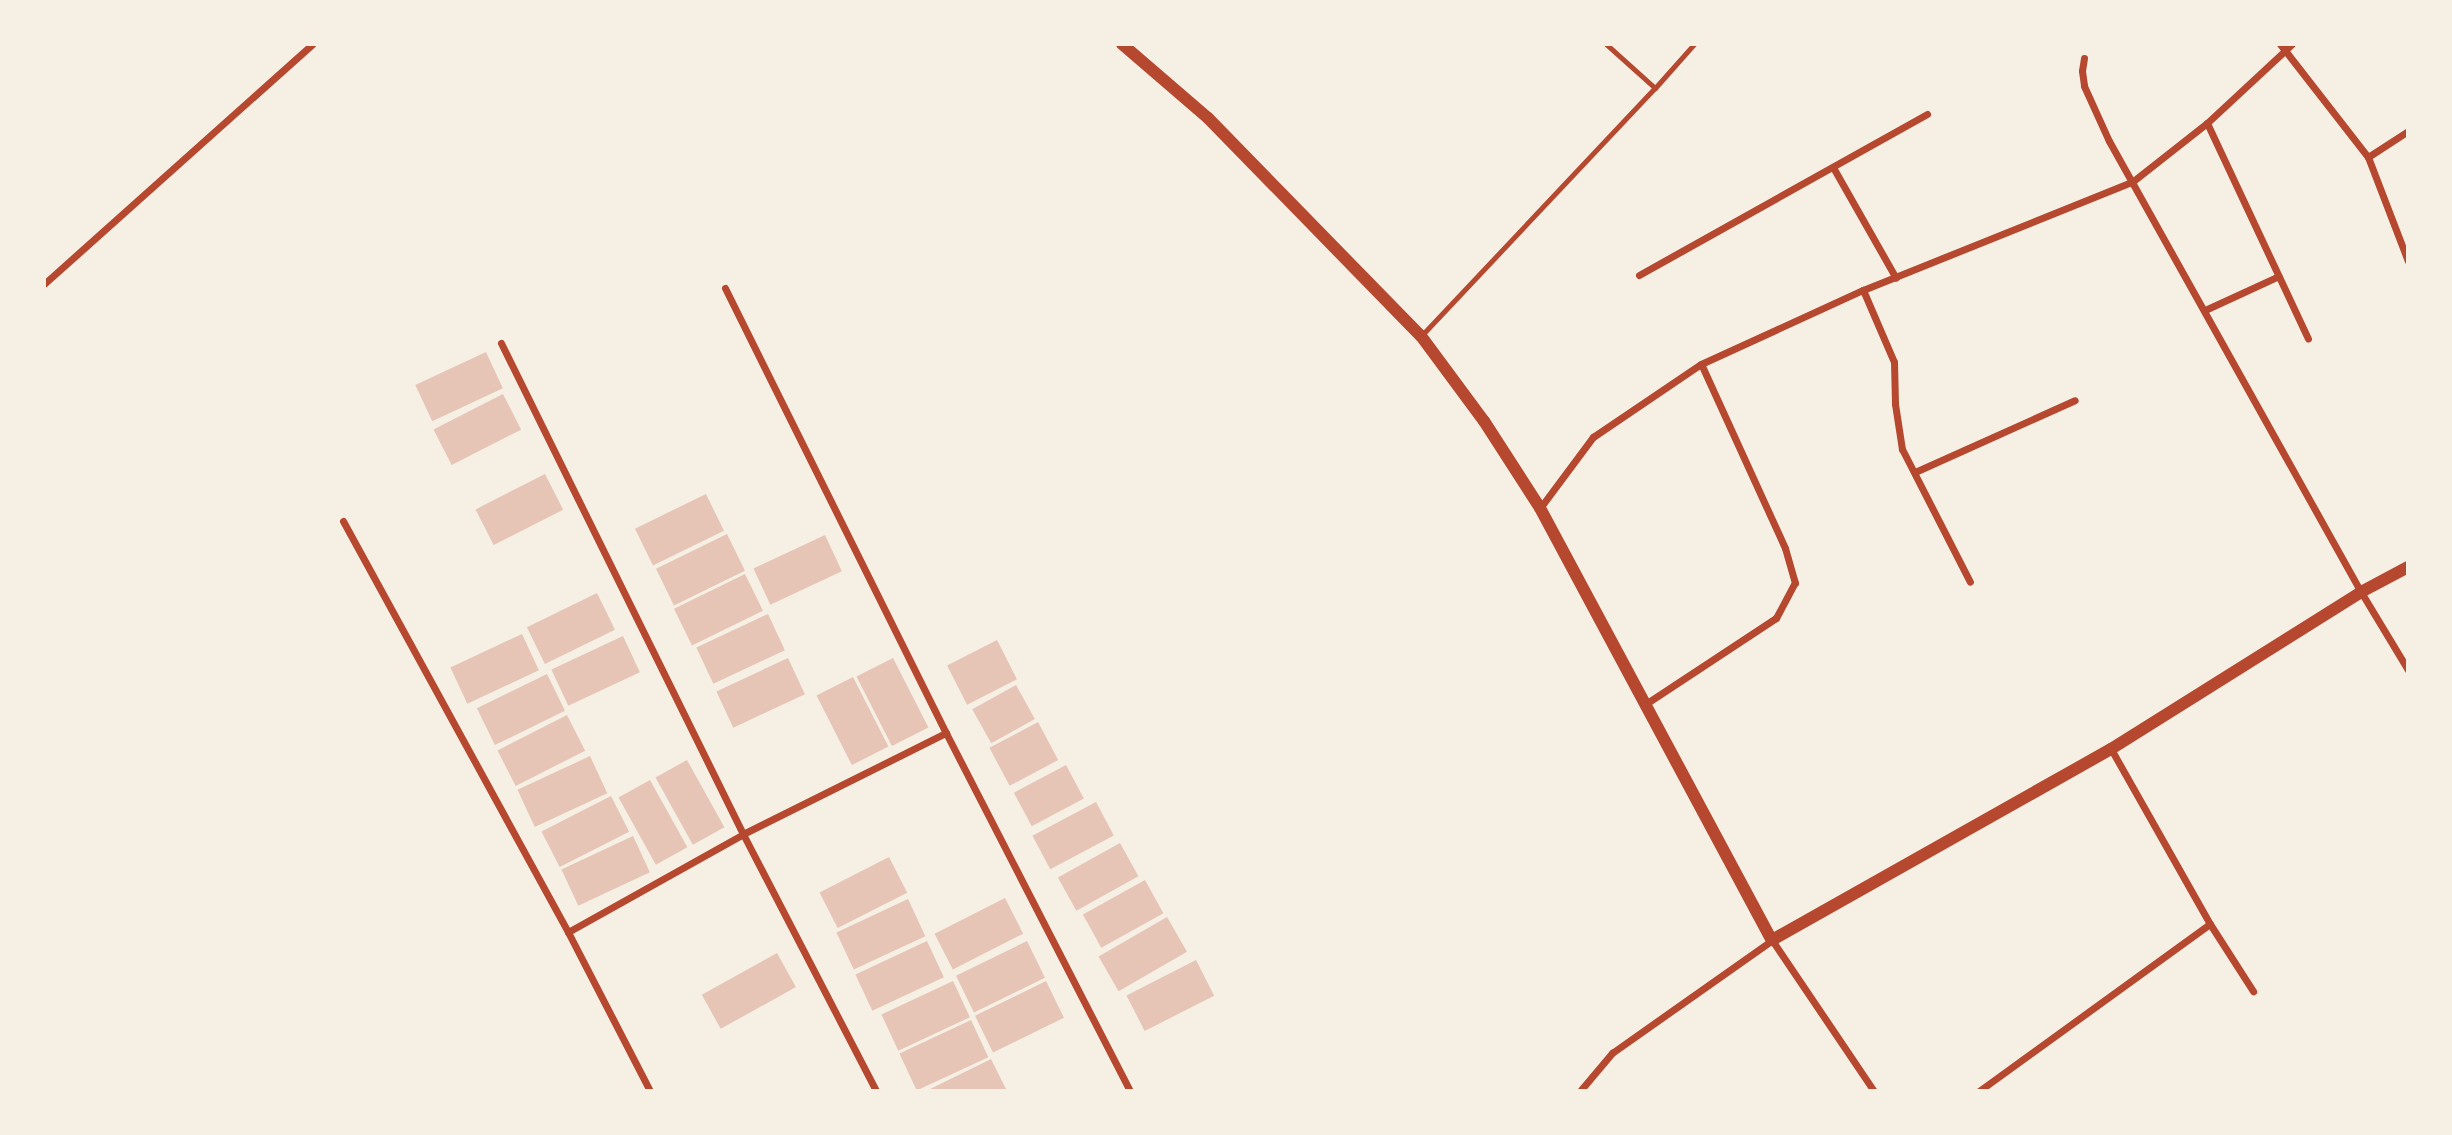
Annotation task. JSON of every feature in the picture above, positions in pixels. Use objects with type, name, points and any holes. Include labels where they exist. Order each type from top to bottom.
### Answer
[{"type":"street","points":[[44,284],[312,44]]},
{"type":"street","points":[[1540,509],[1593,437],[1701,364],[1863,290],[2132,182],[2207,123],[2281,48],[2292,44]]},
{"type":"street","points":[[1130,47],[1208,118],[1421,336],[1485,421],[1540,509],[1772,940],[1874,1091]]},
{"type":"street","points":[[2281,48],[2368,157],[2408,261]]},
{"type":"street","points":[[2084,58],[2084,86],[2109,141],[2361,592],[2408,670]]},
{"type":"street","points":[[1639,275],[1834,169],[1927,114]]},
{"type":"street","points":[[2207,123],[2308,339]]},
{"type":"street","points":[[2368,157],[2408,131]]},
{"type":"street","points":[[1834,169],[1896,278]]},
{"type":"street","points":[[2204,310],[2280,276]]},
{"type":"street","points":[[725,288],[946,733],[1130,1091]]},
{"type":"street","points":[[1863,290],[1894,362],[1895,404],[1902,449],[1970,582]]},
{"type":"street","points":[[501,343],[743,834],[876,1091]]},
{"type":"street","points":[[1644,706],[1776,618],[1794,583],[1785,548],[1701,364]]},
{"type":"street","points":[[1914,472],[2075,400]]},
{"type":"street","points":[[343,522],[568,932],[650,1091]]},
{"type":"street","points":[[1580,1091],[1612,1053],[1772,940],[2111,750],[2361,592],[2408,567]]},
{"type":"street","points":[[568,932],[743,834],[946,733]]},
{"type":"street","points":[[2111,750],[2210,924],[2253,991]]},
{"type":"street","points":[[1979,1091],[2210,924]]},
{"type":"lane","points":[[1606,44],[1655,88]]},
{"type":"lane","points":[[1421,336],[1694,44]]},
{"type":"building","points":[[486,352],[503,388],[432,421],[415,385]]},
{"type":"building","points":[[503,394],[521,430],[452,465],[434,429]]},
{"type":"building","points":[[545,474],[563,510],[494,545],[476,509]]},
{"type":"building","points":[[706,494],[724,531],[653,565],[635,529]]},
{"type":"building","points":[[727,534],[745,571],[674,605],[656,569]]},
{"type":"building","points":[[825,535],[842,571],[770,605],[753,568]]},
{"type":"building","points":[[745,574],[763,611],[692,645],[674,609]]},
{"type":"building","points":[[597,593],[615,630],[545,664],[527,627]]},
{"type":"building","points":[[768,614],[785,650],[713,684],[696,647]]},
{"type":"building","points":[[522,634],[539,670],[467,704],[450,667]]},
{"type":"building","points":[[623,636],[640,672],[568,706],[551,669]]},
{"type":"building","points":[[997,640],[1017,679],[967,705],[947,665]]},
{"type":"building","points":[[788,658],[805,694],[733,728],[716,691]]},
{"type":"building","points":[[893,658],[928,727],[892,746],[856,677]]},
{"type":"building","points":[[547,674],[565,711],[495,745],[477,708]]},
{"type":"building","points":[[853,677],[888,746],[852,765],[816,696]]},
{"type":"building","points":[[1016,685],[1035,719],[991,743],[972,709]]},
{"type":"building","points":[[567,715],[585,751],[516,786],[498,750]]},
{"type":"building","points":[[1038,722],[1058,760],[1010,786],[989,748]]},
{"type":"building","points":[[590,756],[607,793],[535,827],[517,790]]},
{"type":"building","points":[[687,760],[724,827],[693,845],[656,777]]},
{"type":"building","points":[[1066,765],[1084,799],[1032,826],[1014,793]]},
{"type":"building","points":[[650,780],[687,847],[656,865],[619,797]]},
{"type":"building","points":[[611,796],[629,832],[560,867],[542,831]]},
{"type":"building","points":[[1096,802],[1114,836],[1050,869],[1032,836]]},
{"type":"building","points":[[633,836],[650,872],[578,906],[561,869]]},
{"type":"building","points":[[1120,843],[1138,876],[1076,911],[1058,877]]},
{"type":"building","points":[[889,857],[907,893],[838,928],[820,892]]},
{"type":"building","points":[[1145,880],[1163,913],[1101,948],[1083,914]]},
{"type":"building","points":[[1005,898],[1023,934],[953,970],[935,934]]},
{"type":"building","points":[[908,899],[925,936],[854,970],[836,932]]},
{"type":"building","points":[[1167,917],[1187,952],[1119,991],[1099,956]]},
{"type":"building","points":[[927,941],[944,977],[872,1011],[855,974]]},
{"type":"building","points":[[1027,941],[1045,978],[974,1012],[956,976]]},
{"type":"building","points":[[777,953],[796,987],[721,1029],[702,995]]},
{"type":"building","points":[[1196,960],[1214,996],[1145,1031],[1127,995]]},
{"type":"building","points":[[953,981],[970,1017],[898,1051],[881,1014]]},
{"type":"building","points":[[1046,981],[1064,1018],[993,1052],[975,1016]]},
{"type":"building","points":[[971,1020],[988,1057],[917,1091],[899,1053]]},
{"type":"building","points":[[991,1059],[1007,1091],[926,1091]]}]
